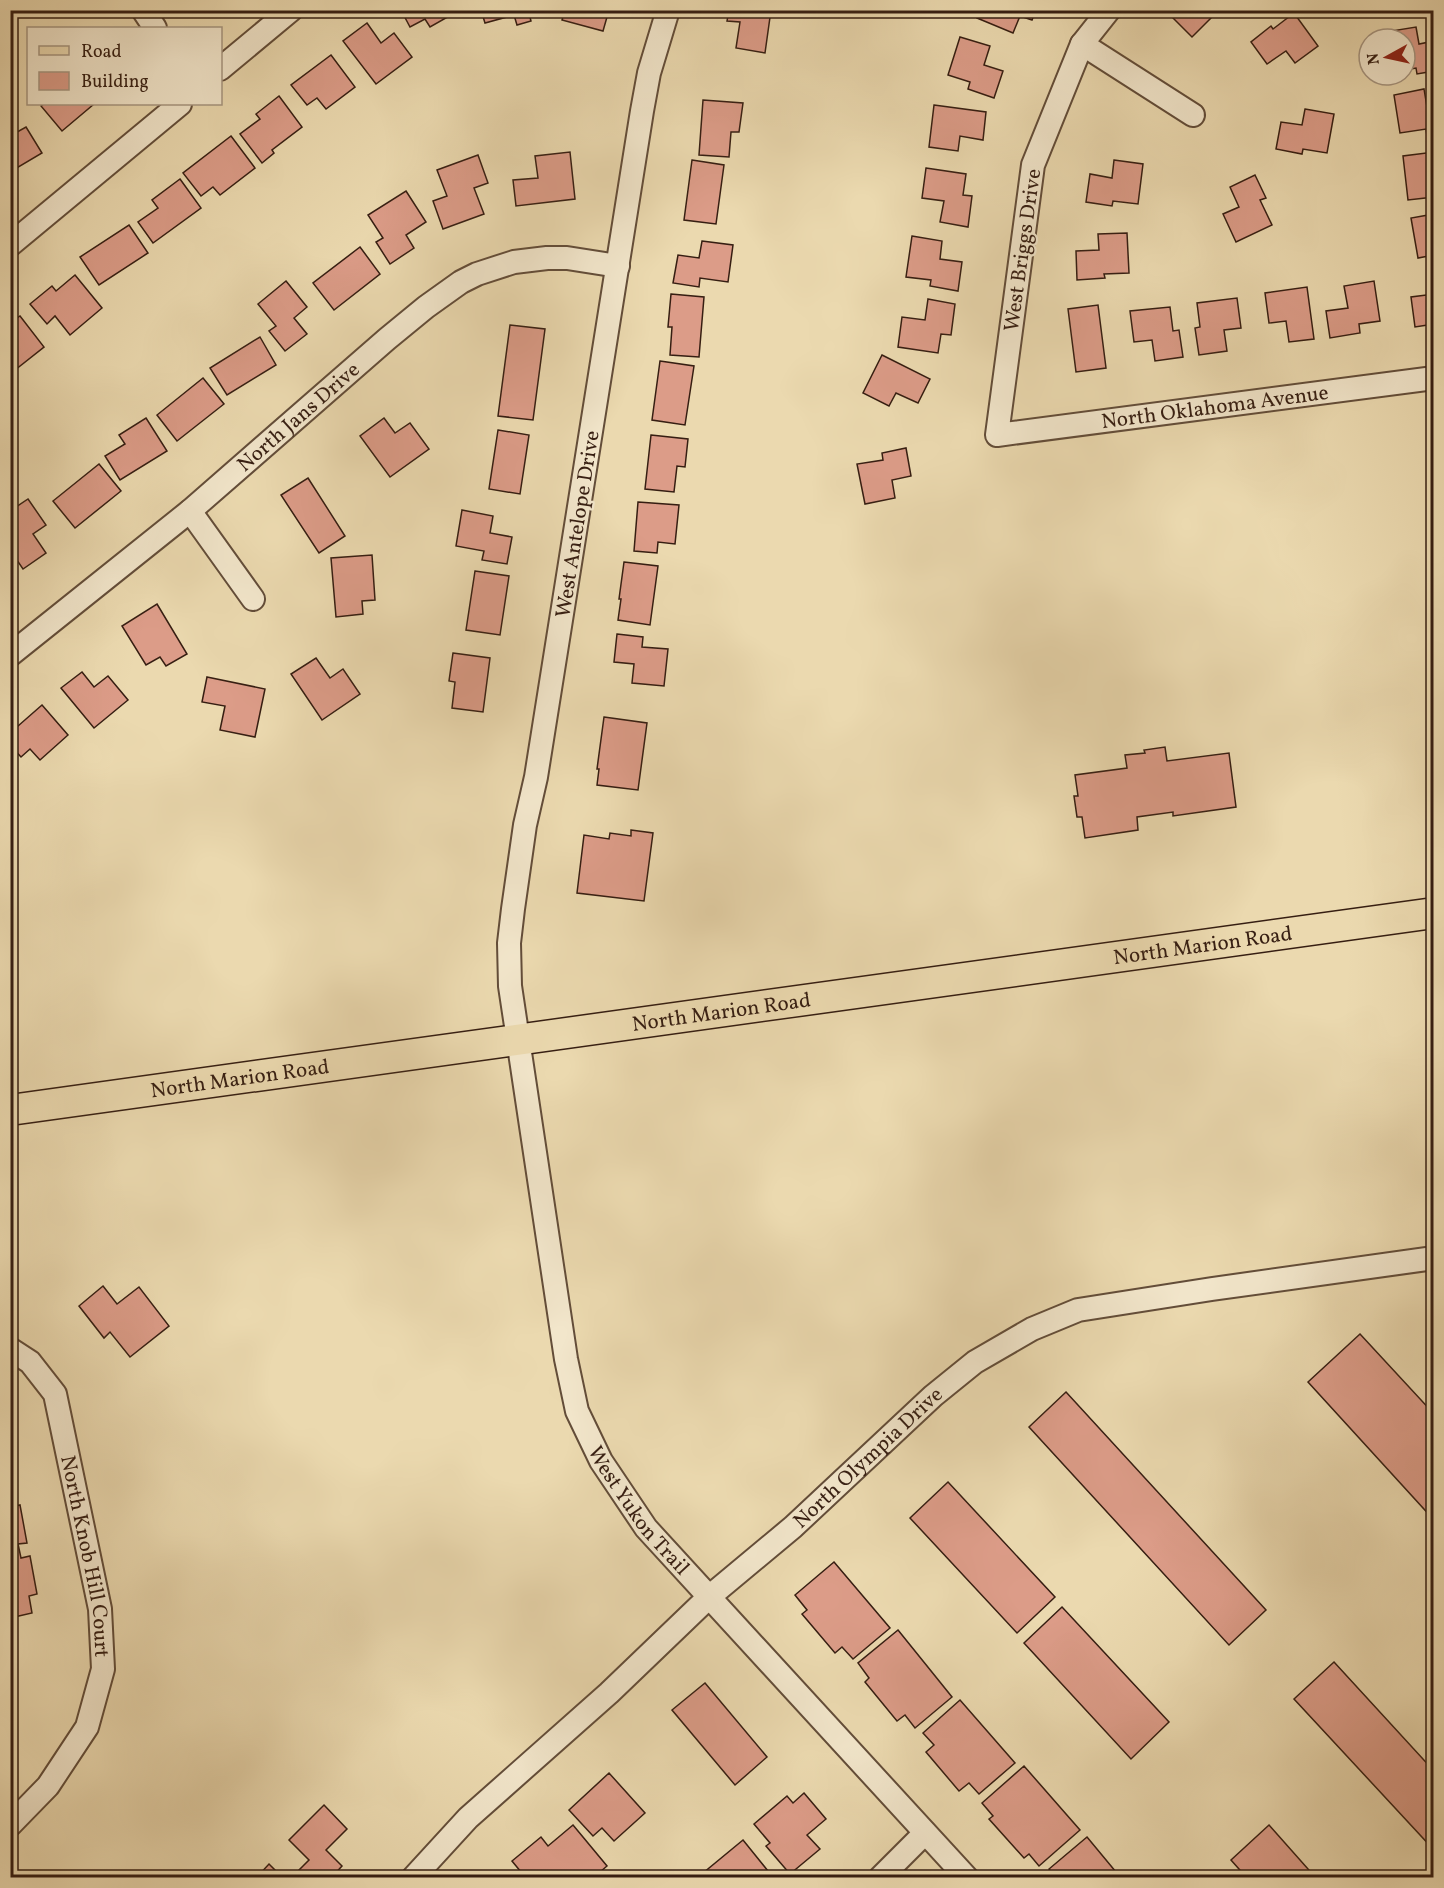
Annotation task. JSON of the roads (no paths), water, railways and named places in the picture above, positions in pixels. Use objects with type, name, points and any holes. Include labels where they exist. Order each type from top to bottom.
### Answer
[{"type":"main road","name":"North Marion Road","points":[[10,1110],[1434,913]]},
{"type":"street","points":[[143,10],[154,27]]},
{"type":"street","points":[[222,67],[291,10]]},
{"type":"street","name":"West Antelope Drive","points":[[517,1040],[510,986],[509,943],[525,825],[536,777],[642,111],[649,73],[668,10]]},
{"type":"street","name":"West Briggs Drive","points":[[997,435],[1033,165],[1082,44],[1108,10]]},
{"type":"street","points":[[1082,44],[1193,115]]},
{"type":"street","points":[[10,245],[179,105]]},
{"type":"street","name":"North Jans Drive","points":[[10,655],[189,511],[387,339],[461,282],[477,274],[514,262],[547,258],[567,258],[618,266]]},
{"type":"street","name":"North Oklahoma Avenue","points":[[997,435],[1434,378]]},
{"type":"street","points":[[189,511],[253,599]]},
{"type":"street","name":"West Yukon Trail","points":[[517,1040],[566,1359],[577,1411],[601,1461],[646,1528],[966,1878]]},
{"type":"street","name":"North Olympia Drive","points":[[413,1878],[468,1818],[609,1693],[709,1597],[793,1527],[933,1396],[975,1362],[1032,1329],[1078,1310],[1434,1258]]},
{"type":"street","name":"North Knob Hill Court","points":[[10,1349],[30,1362],[55,1394],[100,1609],[103,1670],[87,1727],[48,1786],[10,1825]]},
{"type":"street","points":[[880,1878],[925,1833]]}]
